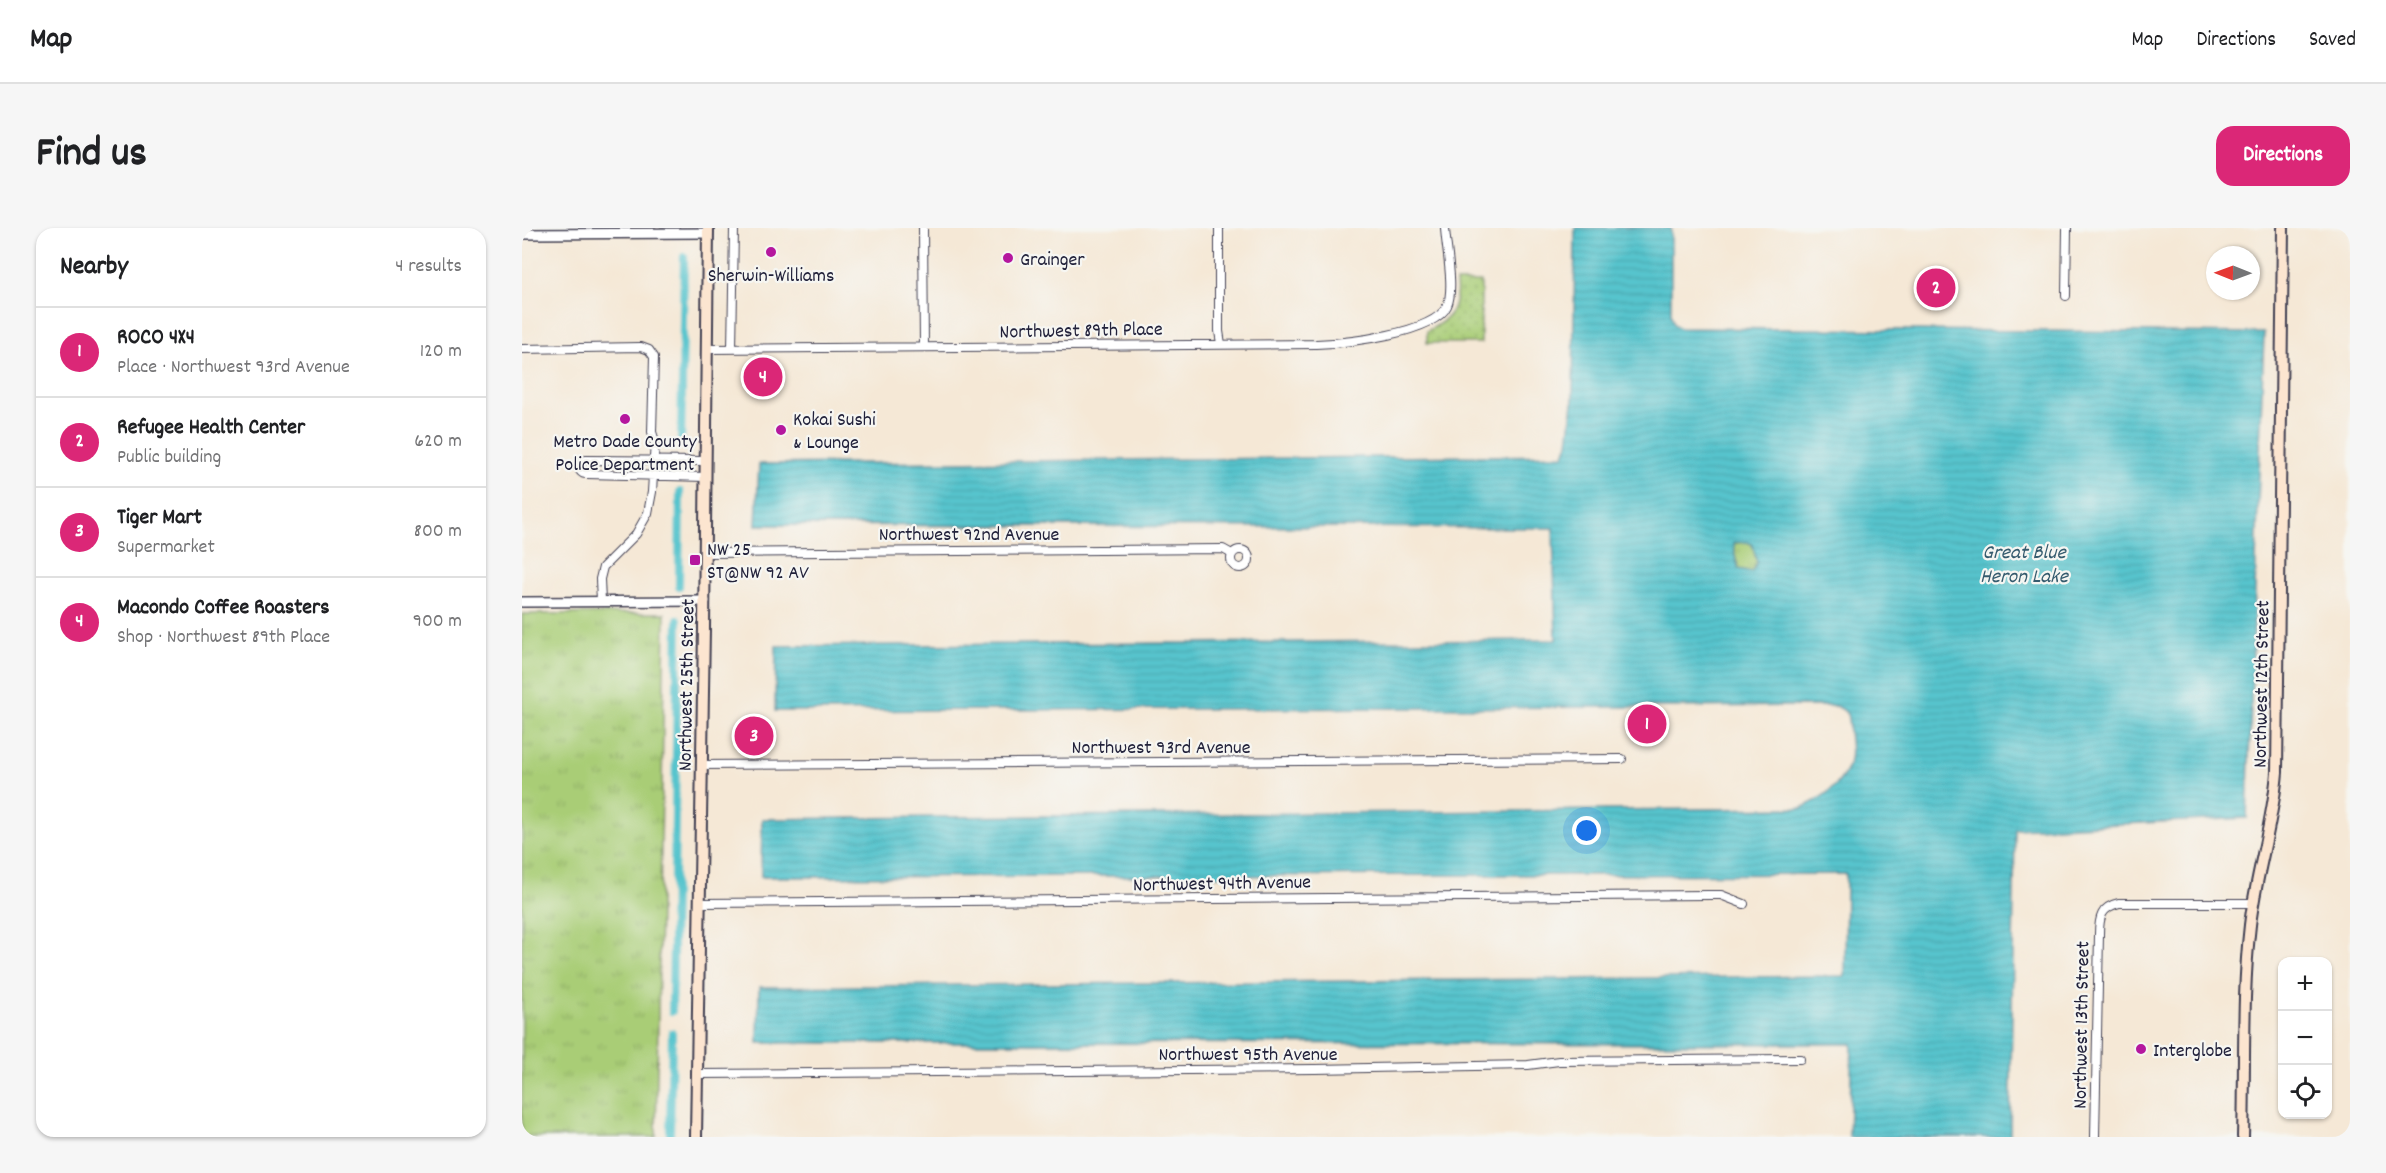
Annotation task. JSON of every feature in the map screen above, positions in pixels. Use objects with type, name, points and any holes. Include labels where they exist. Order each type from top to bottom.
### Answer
[{"type":"main road","name":"Northwest 12th Street","points":[[2243,1137],[2247,956],[2253,903],[2270,828],[2277,772],[2283,228]]},
{"type":"main road","name":"Northwest 25th Street","points":[[696,1137],[709,230]]},
{"type":"street","points":[[732,349],[734,228]]},
{"type":"street","points":[[923,228],[924,347]]},
{"type":"street","points":[[1219,228],[1221,344]]},
{"type":"street","name":"Northwest 89th Place","points":[[708,349],[1325,343],[1366,339],[1422,324],[1434,318],[1446,307],[1449,288],[1445,228]]},
{"type":"street","points":[[2066,296],[2067,228]]},
{"type":"street","points":[[522,234],[557,231],[709,230]]},
{"type":"street","points":[[522,349],[641,347],[649,350],[654,359],[652,432],[650,435],[651,500],[643,524],[602,570],[600,579],[602,601]]},
{"type":"street","points":[[706,461],[586,460],[593,465],[591,472],[587,474],[706,477]]},
{"type":"street","points":[[667,460],[667,476]]},
{"type":"street","name":"Northwest 92nd Avenue","points":[[705,553],[1223,549],[1232,554]]},
{"type":"street","points":[[522,602],[705,601]]},
{"type":"street","name":"Northwest 93rd Avenue","points":[[701,765],[1622,759]]},
{"type":"street","name":"Northwest 94th Avenue","points":[[699,903],[1722,895],[1744,904]]},
{"type":"street","name":"Northwest 13th Street","points":[[2095,1137],[2098,934],[2101,913],[2108,907],[2119,903],[2253,903]]},
{"type":"street","name":"Northwest 95th Avenue","points":[[697,1074],[1315,1070],[1528,1065],[1559,1061],[1800,1059]]},
{"type":"green space","points":[[1456,282],[1481,282],[1481,343],[1427,343],[1427,331],[1442,322],[1454,306]]},
{"type":"green space","points":[[1734,543],[1752,544],[1757,562],[1752,572],[1739,569],[1735,556]]},
{"type":"green space","points":[[665,613],[656,1137],[522,1137],[522,614]]},
{"type":"water","name":"Great Blue Heron Lake","points":[[1575,228],[1671,228],[1671,315],[1674,324],[1680,328],[2264,333],[2247,818],[2015,829],[2010,1137],[1849,1137],[1852,1044],[758,1043],[759,987],[1845,976],[1846,874],[761,877],[762,819],[1801,808],[1817,800],[1838,783],[1850,760],[1851,746],[1847,715],[1835,706],[775,711],[776,646],[1556,640],[1553,528],[756,525],[759,464],[1564,455],[1568,443],[1573,403]],"holes":[[[1734,543],[1752,544],[1757,562],[1752,572],[1739,569]]]},
{"type":"waterway","points":[[681,444],[684,257]]},
{"type":"waterway","points":[[679,586],[680,492]]},
{"type":"waterway","points":[[672,1011],[678,620]]},
{"type":"waterway","points":[[670,1137],[672,1033]]},
{"type":"place","name":"Sherwin-Williams","points":[[771,252]]},
{"type":"place","name":"Grainger","points":[[1008,258]]},
{"type":"place","name":"Refugee Health Center","points":[[1936,288]]},
{"type":"place","name":"Macondo Coffee Roasters","points":[[763,377]]},
{"type":"place","name":"Metro Dade County Police Department","points":[[625,419]]},
{"type":"place","name":"Kokai Sushi & Lounge","points":[[781,430]]},
{"type":"place","name":"NW 25 ST@NW 92 AV","points":[[695,560]]},
{"type":"place","name":"ROCO 4X4","points":[[1647,724]]},
{"type":"place","name":"Tiger Mart","points":[[754,736]]},
{"type":"place","name":"Interglobe","points":[[2141,1049]]}]
